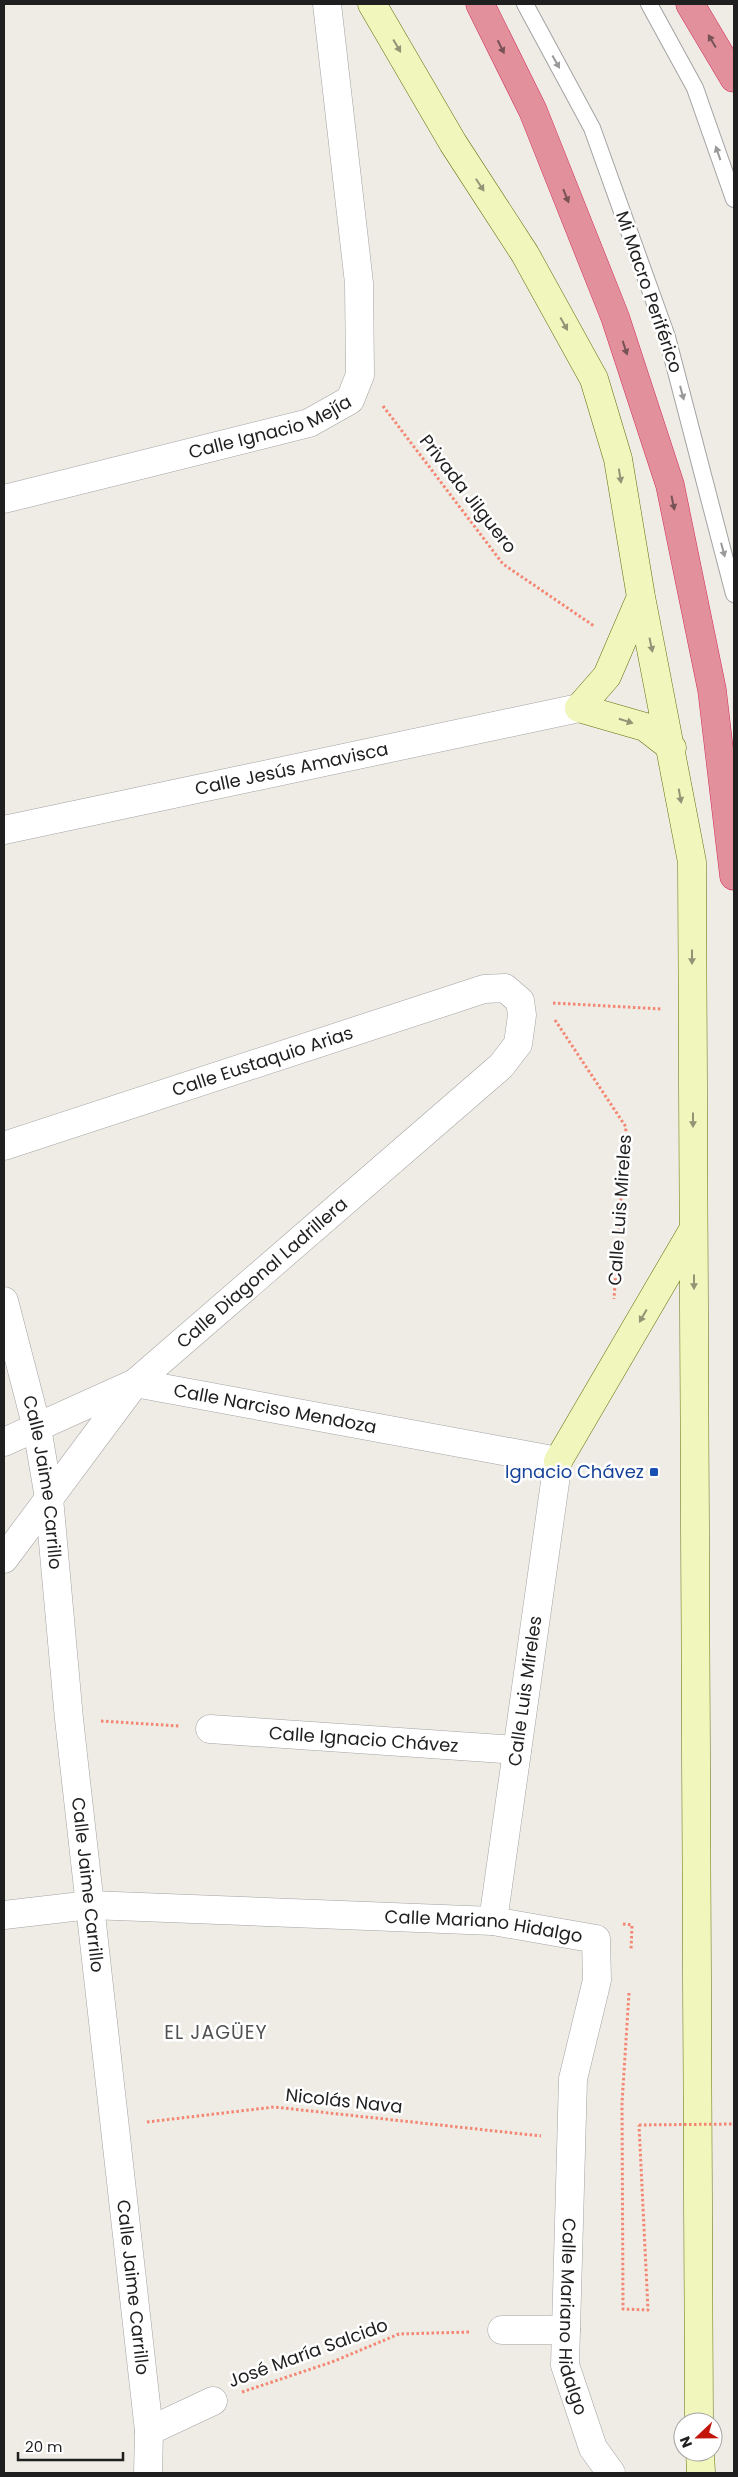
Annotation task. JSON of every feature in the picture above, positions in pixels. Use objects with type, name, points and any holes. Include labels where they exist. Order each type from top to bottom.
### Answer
[{"type":"highway","points":[[480,4],[533,111],[611,308],[670,484],[712,690],[734,876]]},
{"type":"highway","points":[[690,4],[734,78]]},
{"type":"street","name":"Calle Ignacio Mejía","points":[[4,498],[309,423],[350,400],[360,375],[359,284],[326,4]]},
{"type":"street","points":[[372,4],[453,143],[525,254],[594,379],[618,459],[641,597],[672,748],[692,862],[699,2412]]},
{"type":"street","points":[[641,597],[606,676],[579,708],[645,727],[672,748]]},
{"type":"street","name":"Calle Jesús Amavisca","points":[[4,830],[579,708]]},
{"type":"street","name":"Calle Eustaquio Arias","points":[[4,1146],[484,989],[505,988],[520,1001]]},
{"type":"street","name":"Calle Diagonal Ladrillera","points":[[4,1559],[135,1383],[501,1066],[518,1044],[522,1015],[520,1001]]},
{"type":"street","points":[[558,1461],[694,1228]]},
{"type":"street","name":"Calle Jaime Carrillo","points":[[4,1300],[37,1428],[49,1498],[69,1718],[149,2430],[148,2473]]},
{"type":"street","points":[[4,1442],[135,1383]]},
{"type":"street","name":"Calle Narciso Mendoza","points":[[135,1383],[558,1461]]},
{"type":"street","name":"Calle Luis Mireles","points":[[493,1921],[558,1461]]},
{"type":"street","name":"Calle Ignacio Chávez","points":[[210,1729],[517,1750]]},
{"type":"street","name":"Calle Mariano Hidalgo","points":[[4,1915],[90,1905],[493,1921],[596,1939],[597,1980],[573,2079],[565,2365],[592,2448],[611,2473]]},
{"type":"street","points":[[502,2330],[566,2330]]},
{"type":"street","points":[[149,2430],[213,2401]]},
{"type":"lane","name":"Mi Macro Periférico","points":[[525,4],[592,128],[668,337],[734,594]]},
{"type":"lane","points":[[650,4],[695,88],[734,199]]},
{"type":"path","name":"Privada Jilguero","points":[[360,375],[503,564],[621,645]]},
{"type":"path","points":[[520,1001],[664,1009]]},
{"type":"path","name":"Calle Luis Mireles","points":[[520,1001],[549,1010],[626,1127],[614,1305]]},
{"type":"path","points":[[69,1718],[210,1729]]},
{"type":"path","points":[[596,1939],[591,1919],[632,1925],[631,1953]]},
{"type":"path","points":[[629,1990],[622,2103],[623,2309],[648,2310],[639,2125],[734,2124]]},
{"type":"path","name":"Nicolás Nava","points":[[114,2125],[274,2107],[572,2139]]},
{"type":"path","name":"José María Salcido","points":[[213,2401],[332,2362],[399,2334],[502,2330]]},
{"type":"place","name":"Ignacio Chávez","points":[[654,1472]]},
{"type":"district","name":"EL JAGÜEY","points":[[216,2032]]}]
